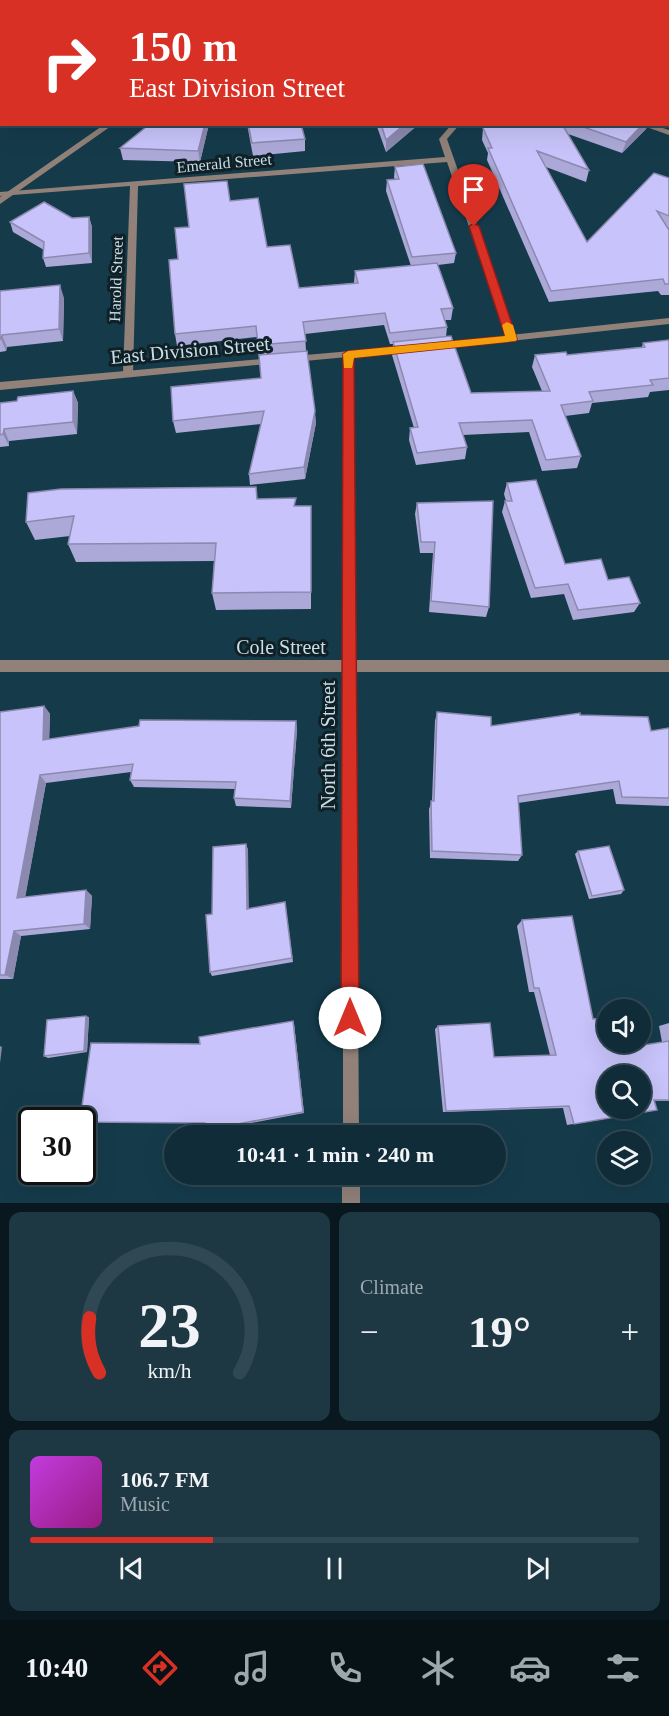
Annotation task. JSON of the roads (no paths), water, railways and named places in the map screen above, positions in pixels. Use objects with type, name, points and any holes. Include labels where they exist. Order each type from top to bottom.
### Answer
[{"type":"street","points":[[0,201],[108,126]]},
{"type":"street","points":[[455,126],[443,139],[512,339]]},
{"type":"street","points":[[647,126],[669,134]]},
{"type":"street","name":"Emerald Street","points":[[0,194],[451,159]]},
{"type":"street","name":"Harold Street","points":[[128,373],[134,185]]},
{"type":"street","points":[[430,346],[669,321]]},
{"type":"street","name":"East Division Street","points":[[0,386],[418,348]]},
{"type":"street","name":"North 6th Street","points":[[348,354],[351,1125]]},
{"type":"street","name":"Cole Street","points":[[0,666],[669,666]]},
{"type":"street","points":[[351,1185],[351,1203]]}]
